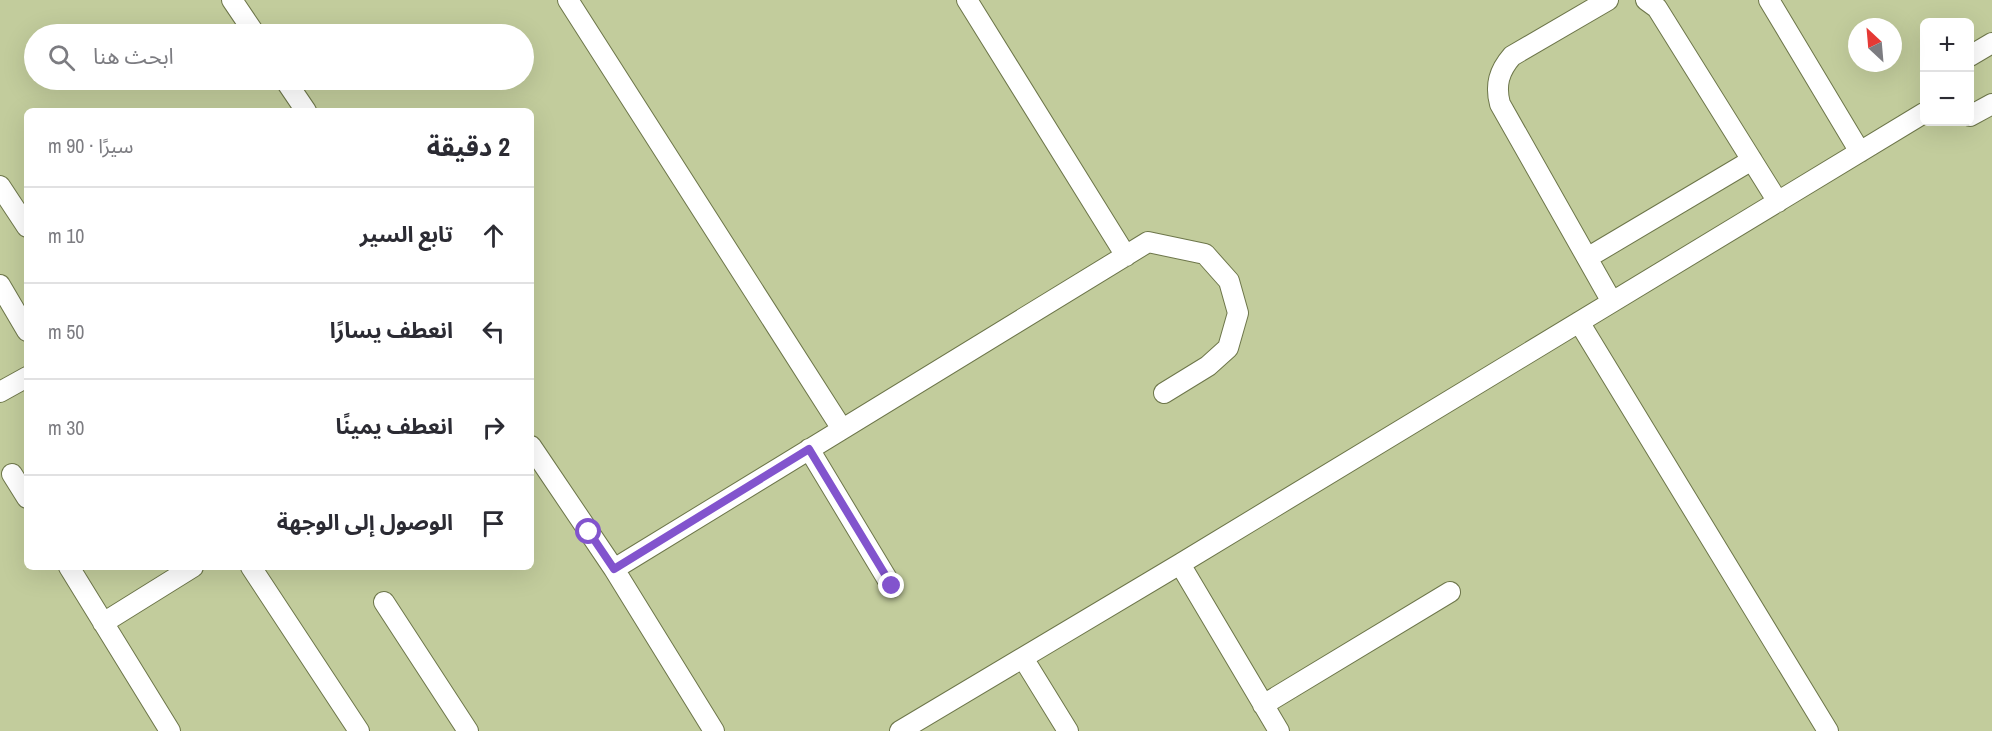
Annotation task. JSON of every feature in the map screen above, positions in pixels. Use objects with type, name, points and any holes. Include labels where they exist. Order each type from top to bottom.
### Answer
[{"type":"lane","points":[[232,0],[248,24]]},
{"type":"lane","points":[[568,0],[842,429]]},
{"type":"lane","points":[[967,0],[1126,256]]},
{"type":"lane","points":[[1608,0],[1512,56],[1504,64],[1497,84],[1500,104],[1612,302]]},
{"type":"lane","points":[[1646,0],[1657,8],[1778,202]]},
{"type":"lane","points":[[1769,0],[1860,152]]},
{"type":"lane","points":[[1974,54],[1992,43]]},
{"type":"lane","points":[[292,90],[304,108]]},
{"type":"lane","points":[[1974,114],[1992,104]]},
{"type":"lane","points":[[900,731],[1920,115]]},
{"type":"lane","points":[[1587,258],[1752,160]]},
{"type":"lane","points":[[0,186],[24,222]]},
{"type":"lane","points":[[614,569],[1148,242],[1205,254],[1228,281],[1238,313],[1228,348],[1208,366],[1164,393]]},
{"type":"lane","points":[[0,285],[24,326]]},
{"type":"lane","points":[[1579,322],[1828,731]]},
{"type":"lane","points":[[0,392],[24,378]]},
{"type":"lane","points":[[809,449],[892,586]]},
{"type":"lane","points":[[534,450],[614,569],[714,731]]},
{"type":"lane","points":[[12,474],[24,493]]},
{"type":"lane","points":[[1180,564],[1279,731]]},
{"type":"lane","points":[[71,570],[170,731]]},
{"type":"lane","points":[[103,623],[188,570]]},
{"type":"lane","points":[[253,570],[359,731]]},
{"type":"lane","points":[[1263,705],[1450,592]]},
{"type":"lane","points":[[384,602],[468,731]]},
{"type":"lane","points":[[1023,658],[1068,731]]},
{"type":"route","points":[[589,532],[614,569],[809,449],[892,586]]}]
